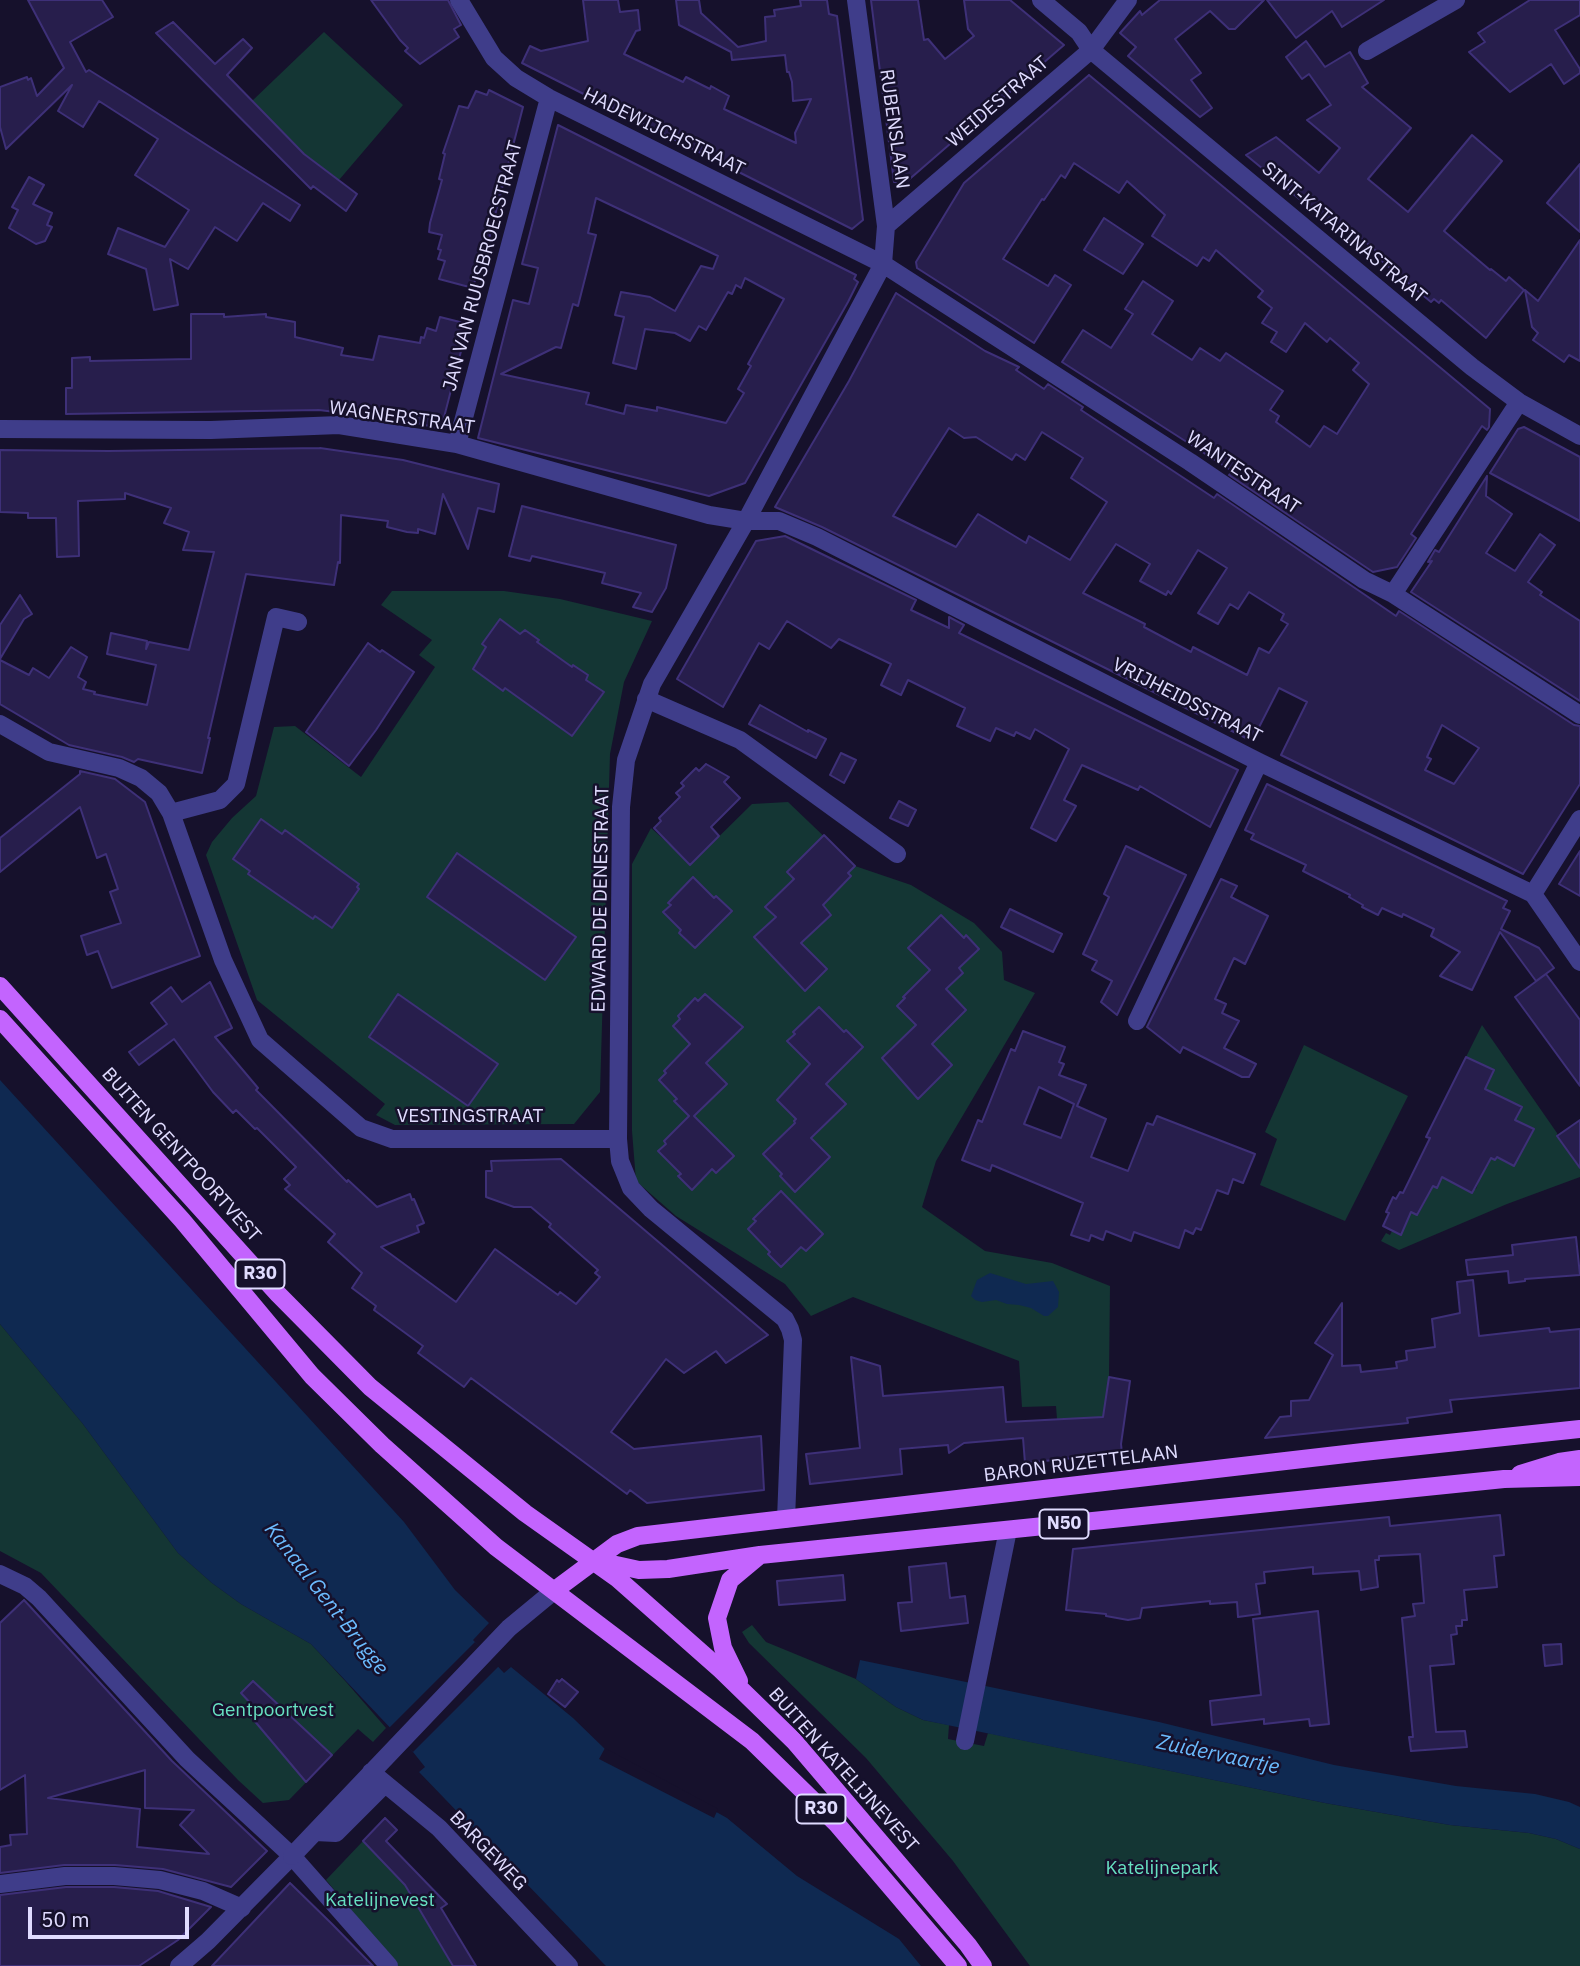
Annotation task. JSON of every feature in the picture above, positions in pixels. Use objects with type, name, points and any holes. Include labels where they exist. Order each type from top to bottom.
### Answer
[{"type":"main road","name":"BUITEN GENTPOORTVEST","points":[[0,986],[278,1294],[351,1370],[525,1513],[594,1560]]},
{"type":"main road","name":"R30","points":[[0,1018],[182,1220],[312,1376],[382,1446],[496,1547],[752,1741],[836,1823],[955,1962]]},
{"type":"main road","name":"BARON RUZETTELAAN","points":[[555,1590],[617,1544],[638,1536],[1580,1429]]},
{"type":"main road","name":"N50","points":[[1504,1479],[1559,1462],[1580,1459]]},
{"type":"main road","name":"N50","points":[[594,1560],[639,1570],[668,1569],[760,1555],[1504,1479],[1580,1477]]},
{"type":"main road","name":"R30","points":[[744,1691],[723,1648],[717,1618],[730,1580],[760,1555]]},
{"type":"main road","name":"BUITEN KATELIJNEVEST","points":[[594,1560],[670,1623],[794,1741],[983,1966]]},
{"type":"street","name":"HADEWIJCHSTRAAT","points":[[459,0],[494,58],[516,78],[549,98],[883,264]]},
{"type":"street","name":"RUBENSLAAN","points":[[856,0],[886,226],[883,264]]},
{"type":"street","name":"SINT-KATARINASTRAAT","points":[[1041,0],[1079,33],[1091,50],[1472,368],[1518,402],[1580,436]]},
{"type":"street","name":"WEIDESTRAAT","points":[[886,226],[1091,50],[1128,0]]},
{"type":"street","points":[[1367,51],[1456,0]]},
{"type":"street","name":"JAN VAN RUUSBROECSTRAAT","points":[[457,444],[549,98]]},
{"type":"street","points":[[746,521],[883,264]]},
{"type":"street","name":"WANTESTRAAT","points":[[883,264],[1190,462],[1364,580],[1393,594],[1580,715]]},
{"type":"street","points":[[1393,594],[1518,402]]},
{"type":"street","name":"WAGNERSTRAAT","points":[[0,429],[211,430],[339,425],[457,444],[709,515],[746,521]]},
{"type":"street","name":"EDWARD DE DENESTRAAT","points":[[618,1139],[621,807],[626,760],[652,684],[746,521]]},
{"type":"street","name":"VRIJHEIDSSTRAAT","points":[[746,521],[779,522],[817,537],[1259,762],[1533,894],[1578,954]]},
{"type":"street","points":[[172,813],[220,800],[236,784],[276,617],[298,622]]},
{"type":"street","points":[[646,699],[740,740],[897,854]]},
{"type":"street","name":"VESTINGSTRAAT","points":[[0,724],[49,752],[119,768],[141,778],[159,793],[172,813],[223,960],[260,1040],[361,1128],[391,1139],[618,1139]]},
{"type":"street","points":[[1138,1021],[1259,762]]},
{"type":"street","points":[[1533,894],[1580,819]]},
{"type":"street","points":[[618,1139],[620,1161],[631,1188],[651,1209],[785,1319],[790,1329],[793,1340],[786,1519]]},
{"type":"street","points":[[965,1741],[1008,1530]]},
{"type":"street","points":[[0,1574],[24,1586],[39,1598],[187,1759],[292,1856],[389,1966]]},
{"type":"street","name":"BARON RUZETTELAAN","points":[[378,1778],[402,1741],[509,1628],[555,1590]]},
{"type":"street","points":[[179,1966],[242,1908],[315,1832],[336,1833],[378,1778]]},
{"type":"street","name":"BARGEWEG","points":[[378,1778],[439,1829],[569,1966]]},
{"type":"street","points":[[0,1884],[65,1876],[160,1880],[203,1891],[242,1908]]},
{"type":"green space","points":[[324,32],[403,105],[339,180],[304,154],[252,101]]},
{"type":"green space","points":[[392,591],[504,591],[560,599],[652,621],[624,682],[610,754],[600,1092],[574,1124],[395,1125],[376,1115],[385,1104],[257,1000],[206,855],[212,842],[232,818],[256,796],[274,727],[295,726],[361,777],[435,667],[419,655],[432,640],[381,605]]},
{"type":"green space","points":[[788,802],[855,866],[911,885],[974,923],[1002,952],[1004,980],[1035,993],[936,1161],[922,1207],[985,1251],[1052,1263],[1110,1286],[1109,1377],[1103,1417],[1057,1419],[1056,1406],[1022,1407],[1019,1361],[853,1297],[811,1316],[785,1284],[676,1216],[636,1181],[632,1131],[632,864],[651,828],[691,864],[752,804]]},
{"type":"green space","points":[[1482,1025],[1580,1168],[1580,1177],[1507,1204],[1399,1250],[1381,1241],[1386,1233],[1390,1235],[1392,1231],[1401,1235],[1411,1212],[1418,1215],[1433,1186],[1437,1188],[1444,1174],[1476,1189],[1488,1157],[1495,1160],[1497,1157],[1515,1165],[1532,1128],[1515,1120],[1521,1107],[1485,1089],[1493,1070],[1466,1057]]},
{"type":"green space","points":[[1304,1045],[1408,1096],[1345,1221],[1260,1185],[1277,1139],[1265,1132]]},
{"type":"green space","name":"Gentpoortvest","points":[[0,1324],[83,1424],[178,1553],[241,1604],[311,1644],[347,1683],[386,1728],[373,1742],[358,1729],[289,1800],[263,1803],[41,1573],[0,1551]]},
{"type":"green space","name":"Katelijnepark","points":[[752,1625],[766,1642],[856,1679],[896,1707],[923,1720],[949,1725],[948,1739],[984,1746],[988,1733],[1325,1803],[1450,1825],[1529,1833],[1556,1839],[1580,1849],[1580,1966],[1030,1966],[953,1861],[866,1758],[749,1643],[742,1632]]},
{"type":"green space","name":"Katelijnevest","points":[[363,1841],[405,1885],[452,1966],[398,1966],[326,1880]]},
{"type":"water","name":"Kanaal Gent-Brugge","points":[[0,1080],[404,1522],[455,1590],[489,1623],[473,1640],[504,1673],[511,1667],[573,1718],[607,1751],[727,1818],[797,1876],[899,1939],[921,1966],[606,1966],[419,1772],[425,1767],[413,1752],[311,1644],[241,1604],[178,1553],[83,1424],[0,1324]]},
{"type":"water","points":[[990,1273],[1026,1284],[1053,1281],[1059,1292],[1058,1307],[1048,1316],[1044,1316],[1019,1305],[996,1300],[975,1300],[971,1296],[977,1280]]},
{"type":"water","name":"Zuidervaartje","points":[[860,1660],[1159,1722],[1334,1765],[1456,1786],[1535,1794],[1569,1802],[1580,1807],[1580,1849],[1556,1839],[1529,1833],[1450,1825],[1325,1803],[923,1720],[896,1707],[856,1679]]},
{"type":"pier","points":[[475,1642],[499,1666],[413,1752],[389,1728]]},
{"type":"pier","points":[[605,1748],[718,1809],[714,1818],[599,1759]]},
{"type":"building","points":[[28,0],[102,0],[113,17],[70,42],[86,72],[89,70],[300,205],[290,221],[263,203],[237,241],[215,227],[188,269],[170,259],[178,305],[154,310],[146,269],[108,254],[118,228],[165,247],[189,210],[135,175],[158,139],[99,101],[83,127],[58,111],[72,85],[6,149],[0,127],[0,87],[27,77],[28,80],[31,78],[37,96],[64,68]]},
{"type":"building","points":[[371,0],[448,0],[461,25],[454,29],[459,37],[420,64],[405,51],[408,48]]},
{"type":"building","points":[[583,0],[618,0],[620,12],[638,10],[640,30],[636,31],[624,54],[683,82],[686,77],[710,89],[711,86],[729,96],[724,109],[796,143],[795,133],[811,99],[793,101],[792,82],[787,72],[785,55],[732,60],[731,52],[679,25],[676,0],[699,0],[701,13],[738,47],[766,41],[765,17],[775,16],[774,10],[801,6],[800,0],[827,0],[829,14],[837,16],[863,220],[852,229],[522,63],[530,46],[541,51],[588,41]]},
{"type":"building","points":[[871,0],[918,0],[924,40],[928,39],[945,59],[974,36],[968,29],[964,0],[1010,0],[1064,45],[905,183],[894,182]]},
{"type":"building","points":[[1160,0],[1264,0],[1235,29],[1229,29],[1210,11],[1175,39],[1201,73],[1191,80],[1212,108],[1200,117],[1128,56],[1136,47],[1120,33],[1140,11],[1142,15]]},
{"type":"building","points":[[1267,0],[1384,0],[1342,27],[1332,11],[1296,38]]},
{"type":"building","points":[[1530,0],[1580,0],[1580,15],[1555,30],[1580,73],[1564,84],[1551,64],[1510,92],[1469,52],[1485,42],[1478,33]]},
{"type":"building","points":[[173,22],[215,64],[243,39],[252,48],[227,75],[304,154],[357,194],[346,211],[313,186],[311,189],[156,33]]},
{"type":"building","points":[[1306,41],[1325,67],[1350,52],[1368,83],[1362,87],[1411,128],[1368,179],[1408,212],[1472,135],[1502,161],[1444,231],[1490,270],[1506,281],[1509,277],[1524,290],[1486,338],[1441,300],[1439,303],[1434,299],[1431,302],[1373,254],[1376,251],[1349,228],[1343,235],[1246,155],[1276,137],[1319,173],[1340,148],[1307,120],[1331,105],[1309,74],[1302,79],[1286,57]]},
{"type":"building","points":[[1089,75],[1490,409],[1489,427],[1487,430],[1482,426],[1411,534],[1416,538],[1397,567],[1373,572],[1229,475],[1232,471],[1062,362],[1083,330],[1111,348],[1133,314],[1125,309],[1143,281],[1173,301],[1152,334],[1192,360],[1200,348],[1220,361],[1226,353],[1283,391],[1270,410],[1279,416],[1276,422],[1310,447],[1324,426],[1337,434],[1369,384],[1353,370],[1359,363],[1330,338],[1327,342],[1305,323],[1286,352],[1271,342],[1277,332],[1262,323],[1272,308],[1258,297],[1263,291],[1216,250],[1209,261],[1203,257],[1197,266],[1152,236],[1165,215],[1127,181],[1119,193],[1074,163],[1065,178],[1061,175],[1044,200],[1042,199],[1003,259],[1048,286],[1055,275],[1071,285],[1034,343],[917,268],[916,262],[964,183]]},
{"type":"building","points":[[489,90],[523,107],[481,270],[478,269],[473,288],[439,279],[445,261],[438,259],[442,235],[429,232],[442,180],[439,179],[445,154],[443,153],[459,106],[468,108],[476,91],[487,95]]},
{"type":"building","points":[[558,125],[856,275],[854,279],[858,282],[745,483],[709,496],[478,438],[513,300],[529,304],[538,268],[522,264]],"holes":[[[596,198],[718,256],[713,269],[701,266],[675,311],[650,297],[621,292],[615,315],[624,317],[613,363],[636,369],[645,329],[675,333],[690,341],[699,326],[706,330],[728,292],[732,294],[736,285],[741,288],[745,278],[784,299],[748,364],[751,366],[738,389],[744,393],[726,423],[657,407],[657,411],[626,405],[624,414],[586,404],[589,393],[501,374],[556,347],[561,348],[573,304],[578,306],[596,235],[588,233]]]},
{"type":"building","points":[[1580,164],[1580,232],[1547,203]]},
{"type":"building","points":[[29,177],[44,185],[33,204],[52,213],[47,225],[52,227],[45,241],[36,244],[9,228],[18,210],[12,207]]},
{"type":"building","points":[[1104,218],[1143,244],[1123,274],[1084,250]]},
{"type":"building","points":[[1580,240],[1580,361],[1569,355],[1564,362],[1533,340],[1538,333],[1532,327],[1525,290],[1538,301]]},
{"type":"building","points":[[896,293],[985,351],[1019,367],[1016,370],[1044,389],[1048,384],[1083,407],[1081,410],[1214,498],[1217,494],[1396,616],[1399,611],[1574,725],[1580,726],[1580,784],[1523,874],[1281,755],[1307,702],[1279,688],[1252,741],[822,527],[775,507],[849,381]],"holes":[[[949,428],[964,438],[976,437],[1012,460],[1016,454],[1025,460],[1042,432],[1083,458],[1071,478],[1107,502],[1070,560],[1029,536],[1026,543],[978,514],[956,547],[893,516]],[[1116,544],[1150,564],[1140,581],[1166,595],[1168,591],[1171,594],[1198,550],[1227,568],[1198,613],[1218,624],[1230,604],[1238,609],[1249,592],[1284,614],[1281,620],[1288,624],[1269,653],[1259,648],[1247,675],[1193,647],[1191,652],[1144,627],[1145,624],[1083,593]],[[1442,725],[1479,748],[1454,784],[1425,770],[1431,759],[1427,757]]]},
{"type":"building","points":[[191,314],[224,314],[224,317],[266,314],[266,317],[295,322],[295,337],[343,348],[341,355],[373,360],[379,336],[420,343],[427,328],[436,331],[440,317],[468,324],[441,429],[409,421],[319,410],[66,414],[66,388],[72,388],[72,358],[90,357],[90,361],[191,359]]},
{"type":"building","points":[[1524,427],[1580,457],[1580,521],[1490,473],[1518,429]]},
{"type":"building","points":[[320,448],[403,460],[499,484],[494,512],[478,508],[468,549],[443,494],[435,534],[418,529],[418,533],[407,532],[387,527],[388,521],[341,515],[340,563],[338,562],[334,585],[246,574],[202,773],[138,759],[134,762],[69,745],[0,704],[0,660],[29,675],[33,668],[49,678],[71,647],[87,657],[78,677],[86,682],[83,689],[95,692],[94,694],[147,705],[156,665],[107,654],[111,633],[147,641],[146,649],[149,642],[189,650],[214,552],[183,550],[189,532],[164,523],[171,508],[125,493],[125,499],[78,501],[79,556],[57,557],[56,518],[28,518],[28,513],[0,512],[0,450]]},
{"type":"building","points":[[1487,476],[1486,496],[1512,514],[1486,553],[1515,571],[1540,534],[1555,545],[1528,582],[1542,592],[1540,595],[1580,621],[1580,701],[1411,592],[1432,561],[1428,562],[1435,550],[1439,552]]},
{"type":"building","points":[[522,506],[676,545],[666,588],[652,612],[633,607],[641,593],[602,583],[605,573],[532,556],[530,561],[509,556]]},
{"type":"building","points":[[785,536],[916,600],[911,610],[949,628],[949,617],[964,625],[959,633],[1238,770],[1210,827],[1140,786],[1138,790],[1082,765],[1064,800],[1076,806],[1056,841],[1031,828],[1069,749],[1035,729],[1030,739],[1016,732],[1014,736],[996,728],[990,741],[957,726],[965,708],[908,680],[901,695],[881,685],[891,664],[839,639],[831,648],[787,621],[769,649],[759,643],[723,707],[677,679],[756,541]]},
{"type":"building","points":[[20,595],[32,614],[24,619],[0,659],[0,625]]},
{"type":"building","points":[[500,619],[520,634],[525,630],[572,667],[573,665],[588,675],[586,680],[604,692],[572,736],[505,688],[503,691],[473,669],[486,647],[482,644]]},
{"type":"building","points":[[368,643],[414,672],[349,766],[306,732]]},
{"type":"building","points":[[760,705],[826,739],[816,758],[749,724]]},
{"type":"building","points":[[841,753],[856,760],[844,783],[830,775]]},
{"type":"building","points":[[706,764],[729,777],[724,782],[740,798],[711,827],[719,836],[690,865],[654,828],[661,821],[659,818],[680,797],[676,793],[684,786],[681,783],[696,768],[699,771]]},
{"type":"building","points":[[80,771],[115,779],[145,802],[200,956],[112,988],[98,951],[87,955],[81,936],[121,923],[110,892],[118,889],[106,854],[97,858],[80,807],[0,872],[0,838],[80,774]]},
{"type":"building","points":[[1267,784],[1507,901],[1503,908],[1510,911],[1501,929],[1539,948],[1554,968],[1536,981],[1500,932],[1472,990],[1440,976],[1460,952],[1431,936],[1434,929],[1403,914],[1402,917],[1382,908],[1378,915],[1362,907],[1363,905],[1349,897],[1350,895],[1303,871],[1306,865],[1251,839],[1254,834],[1245,830]]},
{"type":"building","points":[[899,801],[916,810],[908,826],[890,818]]},
{"type":"building","points":[[261,819],[282,834],[285,830],[359,884],[359,889],[332,928],[315,916],[313,919],[248,874],[250,871],[233,859]]},
{"type":"building","points":[[824,835],[855,866],[848,873],[851,876],[823,905],[831,915],[801,943],[827,969],[805,991],[754,937],[776,917],[765,907],[794,879],[787,872]]},
{"type":"building","points":[[1126,846],[1186,875],[1117,1015],[1101,1002],[1112,981],[1092,970],[1097,961],[1083,954],[1109,897],[1104,894]]},
{"type":"building","points":[[1580,851],[1580,896],[1559,884]]},
{"type":"building","points":[[457,853],[576,937],[545,980],[427,897]]},
{"type":"building","points":[[693,877],[732,911],[695,948],[663,912]]},
{"type":"building","points":[[1221,879],[1237,886],[1231,897],[1268,916],[1245,964],[1234,958],[1215,999],[1226,1004],[1222,1013],[1239,1021],[1224,1048],[1256,1064],[1249,1077],[1242,1077],[1183,1047],[1180,1053],[1147,1027]]},
{"type":"building","points":[[1010,909],[1062,934],[1053,952],[1001,927]]},
{"type":"building","points":[[941,915],[979,949],[959,968],[963,973],[946,989],[966,1010],[932,1044],[952,1065],[918,1099],[882,1058],[916,1025],[897,1006],[930,970],[908,948]]},
{"type":"building","points":[[1546,974],[1580,1020],[1580,1086],[1515,997]]},
{"type":"building","points":[[210,982],[232,1028],[215,1037],[258,1088],[256,1090],[347,1182],[348,1180],[377,1207],[410,1194],[424,1223],[417,1226],[419,1232],[381,1247],[456,1302],[495,1249],[558,1295],[560,1292],[576,1304],[600,1277],[595,1273],[598,1270],[549,1227],[551,1224],[531,1207],[514,1207],[486,1197],[486,1171],[492,1171],[491,1161],[561,1159],[768,1335],[726,1363],[716,1351],[684,1373],[666,1359],[611,1432],[634,1449],[761,1436],[764,1490],[647,1503],[630,1490],[627,1494],[471,1378],[464,1387],[418,1353],[423,1346],[374,1310],[376,1306],[352,1288],[362,1273],[328,1242],[335,1234],[285,1189],[290,1185],[284,1179],[296,1167],[236,1110],[233,1113],[213,1092],[174,1039],[139,1065],[129,1052],[167,1024],[151,1003],[171,987],[182,1002]]},
{"type":"building","points":[[398,994],[498,1064],[468,1106],[369,1037]]},
{"type":"building","points":[[705,994],[743,1027],[706,1063],[727,1084],[694,1116],[734,1156],[716,1173],[712,1169],[692,1190],[678,1176],[681,1174],[658,1151],[666,1144],[664,1141],[689,1116],[659,1080],[690,1044],[673,1026],[680,1019],[678,1016],[695,998],[698,1001]]},
{"type":"building","points":[[819,1007],[863,1047],[826,1084],[846,1104],[811,1138],[830,1157],[795,1192],[763,1154],[795,1123],[796,1119],[777,1100],[810,1064],[787,1041]]},
{"type":"building","points":[[1023,1031],[1065,1047],[1059,1062],[1064,1064],[1059,1075],[1086,1085],[1077,1106],[1106,1119],[1091,1157],[1128,1171],[1147,1123],[1153,1125],[1157,1116],[1255,1154],[1243,1183],[1233,1179],[1228,1194],[1217,1190],[1201,1230],[1196,1228],[1193,1234],[1185,1230],[1179,1248],[1134,1232],[1131,1241],[1106,1231],[1103,1240],[1091,1235],[1089,1241],[1071,1235],[1083,1203],[992,1165],[990,1171],[962,1160],[978,1120],[982,1122],[1011,1049],[1015,1051]],"holes":[[[1039,1087],[1074,1104],[1061,1138],[1024,1124]]]},
{"type":"building","points":[[1466,1057],[1494,1070],[1485,1089],[1522,1107],[1515,1120],[1534,1129],[1514,1166],[1497,1157],[1495,1160],[1491,1158],[1472,1193],[1442,1177],[1437,1188],[1433,1186],[1417,1215],[1411,1212],[1401,1235],[1383,1226],[1389,1213],[1386,1212],[1393,1197],[1396,1199],[1400,1192],[1403,1193],[1430,1138],[1426,1137]]},
{"type":"building","points":[[1580,1120],[1580,1168],[1557,1136]]},
{"type":"building","points":[[781,1191],[823,1234],[806,1251],[801,1247],[781,1267],[748,1229],[756,1221],[753,1219]]},
{"type":"building","points":[[1576,1237],[1580,1275],[1525,1279],[1509,1283],[1508,1271],[1468,1275],[1466,1260],[1513,1255],[1512,1245]]},
{"type":"building","points":[[1473,1280],[1479,1336],[1549,1328],[1550,1332],[1580,1329],[1580,1388],[1450,1400],[1452,1412],[1407,1418],[1408,1423],[1265,1438],[1280,1417],[1291,1416],[1291,1401],[1309,1400],[1333,1355],[1315,1343],[1342,1303],[1342,1366],[1360,1365],[1361,1372],[1397,1368],[1396,1362],[1407,1360],[1406,1351],[1435,1347],[1432,1319],[1460,1313],[1457,1282]]},
{"type":"building","points":[[851,1357],[880,1366],[883,1396],[1003,1387],[1006,1422],[1103,1417],[1109,1377],[1130,1381],[1122,1453],[1025,1463],[1023,1438],[964,1443],[949,1453],[948,1445],[900,1449],[902,1474],[810,1484],[806,1454],[860,1448]]},
{"type":"building","points":[[1500,1515],[1504,1555],[1494,1556],[1497,1587],[1464,1590],[1467,1620],[1462,1620],[1462,1626],[1456,1626],[1457,1634],[1451,1635],[1454,1664],[1430,1666],[1436,1732],[1465,1731],[1467,1747],[1411,1751],[1409,1737],[1413,1737],[1402,1618],[1415,1616],[1413,1604],[1424,1603],[1420,1554],[1379,1556],[1379,1560],[1375,1560],[1378,1587],[1361,1590],[1359,1571],[1313,1574],[1313,1567],[1264,1572],[1265,1583],[1256,1584],[1260,1614],[1238,1617],[1237,1602],[1210,1604],[1210,1601],[1142,1608],[1140,1618],[1128,1620],[1106,1614],[1066,1610],[1073,1549],[1389,1517],[1390,1526]]},
{"type":"building","points":[[946,1563],[950,1598],[965,1596],[968,1623],[901,1631],[898,1603],[912,1602],[909,1567]]},
{"type":"building","points":[[843,1575],[845,1600],[779,1605],[777,1581]]},
{"type":"building","points":[[24,1600],[172,1761],[267,1851],[231,1887],[163,1869],[115,1865],[64,1865],[0,1873],[0,1847],[11,1845],[10,1835],[27,1834],[25,1775],[0,1790],[0,1623]],"holes":[[[145,1770],[145,1808],[194,1810],[180,1825],[209,1854],[137,1847],[140,1809],[48,1798]]]},
{"type":"building","points":[[1318,1611],[1329,1724],[1310,1726],[1309,1719],[1264,1724],[1264,1719],[1212,1725],[1210,1701],[1261,1695],[1253,1619]]},
{"type":"building","points":[[1561,1644],[1562,1664],[1545,1666],[1543,1645]]},
{"type":"building","points":[[562,1679],[578,1692],[565,1707],[548,1694],[557,1680],[559,1682]]},
{"type":"building","points":[[253,1681],[332,1755],[306,1782],[247,1712],[253,1706],[241,1693]]},
{"type":"building","points":[[385,1818],[397,1830],[386,1841],[447,1904],[441,1908],[476,1966],[453,1966],[405,1885],[363,1841]]},
{"type":"building","points":[[290,1883],[332,1924],[373,1966],[212,1966]]},
{"type":"building","points":[[66,1887],[158,1891],[211,1907],[178,1940],[139,1966],[0,1966],[0,1895]]}]
